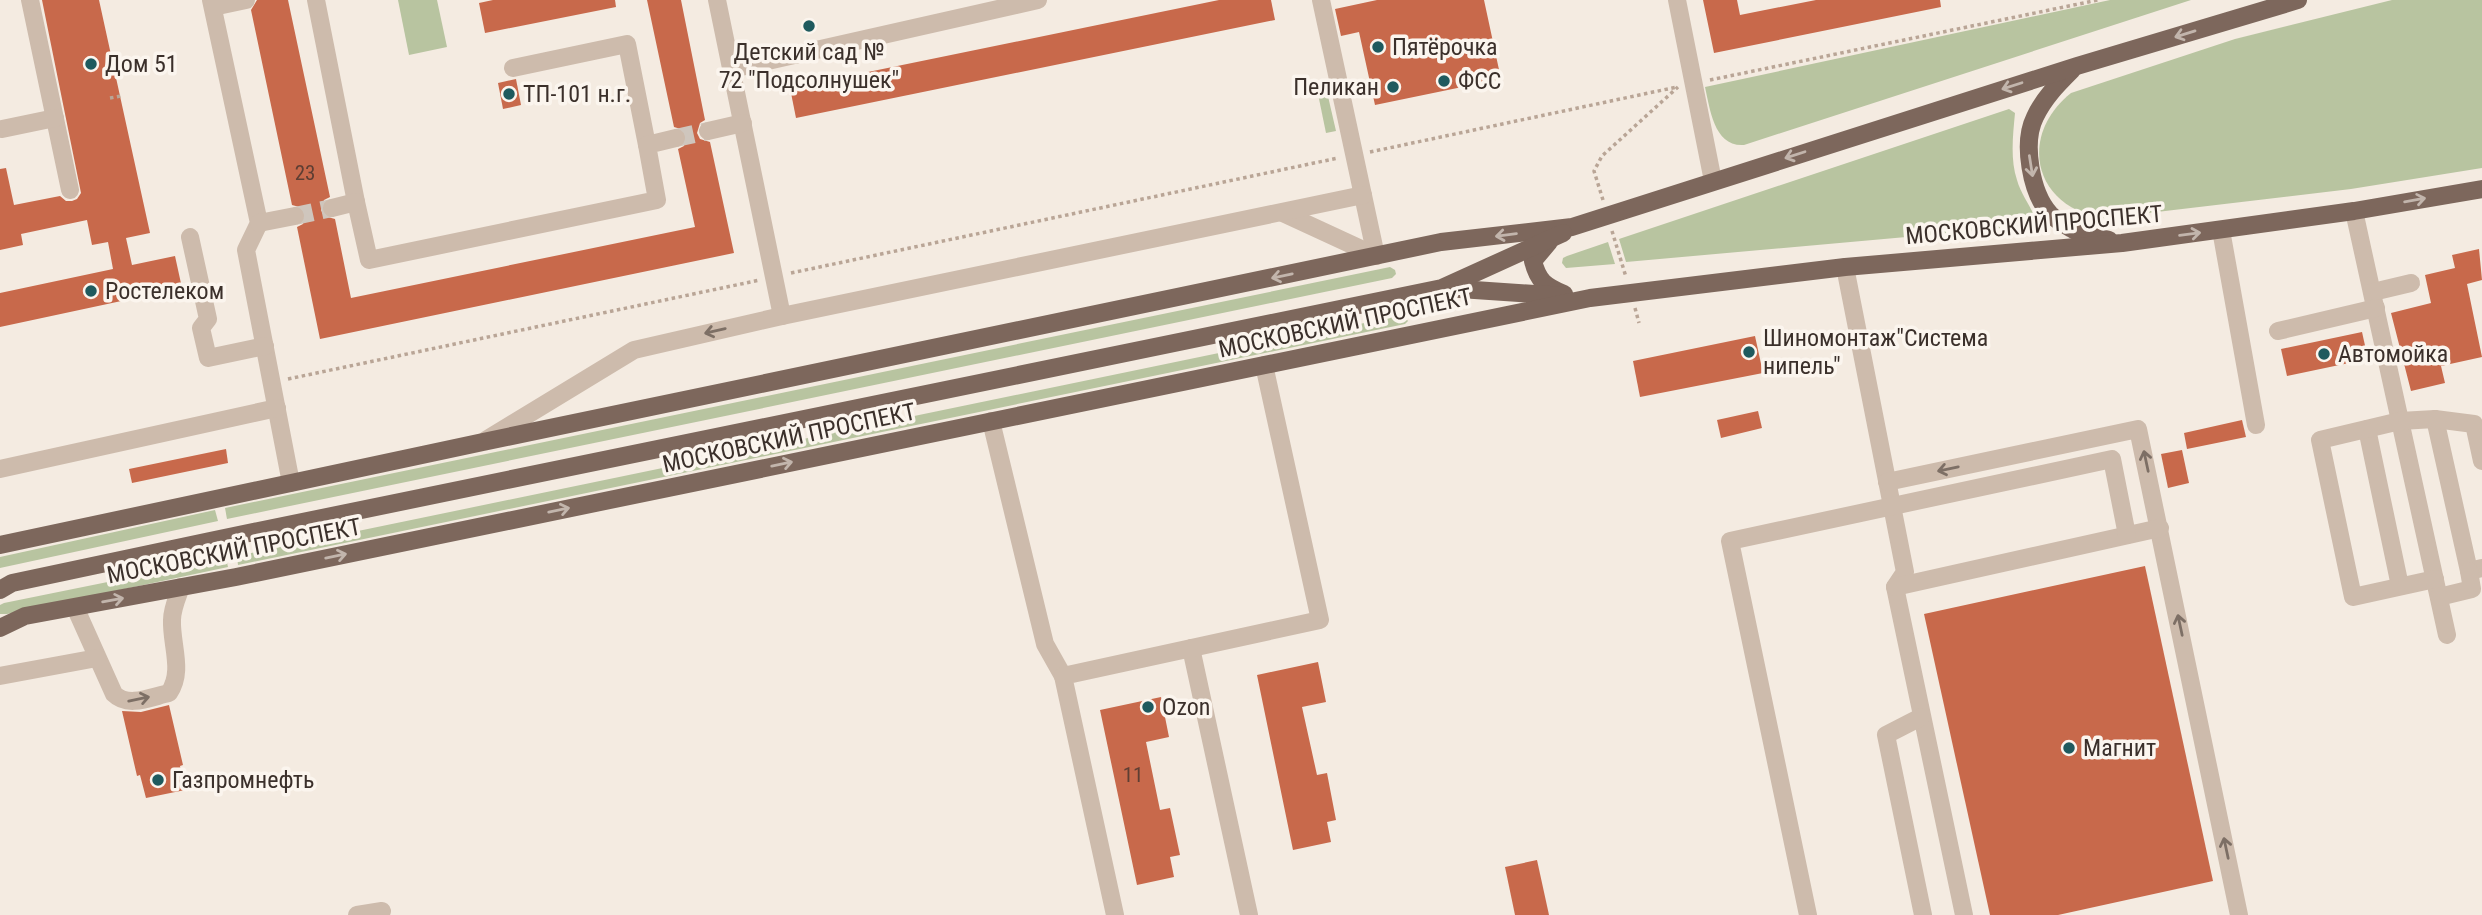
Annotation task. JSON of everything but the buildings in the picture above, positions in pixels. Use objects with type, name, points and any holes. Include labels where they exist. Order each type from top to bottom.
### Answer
[{"type":"main road","name":"МОСКОВСКИЙ ПРОСПЕКТ","points":[[4,585],[1442,288],[1572,227],[2077,65],[2298,0]]},
{"type":"main road","points":[[2077,65],[2050,90],[2033,120],[2029,148],[2030,169],[2039,196],[2051,214],[2075,231],[2122,243]]},
{"type":"main road","name":"МОСКОВСКИЙ ПРОСПЕКТ","points":[[0,628],[25,616],[181,587],[991,421],[1581,297],[1845,267],[2122,243],[2354,211],[2482,189]]},
{"type":"main road","name":"МОСКОВСКИЙ ПРОСПЕКТ","points":[[0,545],[1441,242],[1572,227]]},
{"type":"main road","points":[[1554,237],[1533,261],[1537,277],[1551,289],[1581,297]]},
{"type":"main road","name":"МОСКОВСКИЙ ПРОСПЕКТ","points":[[1442,288],[1581,297]]},
{"type":"street","points":[[30,0],[70,190]]},
{"type":"street","points":[[246,0],[212,4],[259,223],[246,250],[292,483]]},
{"type":"street","points":[[316,0],[369,260],[657,200],[627,44],[513,68]]},
{"type":"street","points":[[718,0],[782,316]]},
{"type":"street","points":[[732,69],[1007,3],[1038,0]]},
{"type":"street","points":[[1321,0],[1376,256]]},
{"type":"street","points":[[1676,0],[1686,85],[1713,181]]},
{"type":"street","points":[[2250,14],[2264,0]]},
{"type":"street","points":[[2,130],[55,118]]},
{"type":"street","points":[[708,131],[743,123]]},
{"type":"street","points":[[647,145],[676,138]]},
{"type":"street","points":[[482,442],[634,350],[782,316],[1363,195]]},
{"type":"street","points":[[332,208],[356,202]]},
{"type":"street","points":[[2354,211],[2447,635]]},
{"type":"street","points":[[1283,213],[1376,256]]},
{"type":"street","points":[[259,223],[295,216]]},
{"type":"street","points":[[2221,230],[2256,425]]},
{"type":"street","points":[[190,237],[208,319],[201,328],[208,358],[265,345]]},
{"type":"street","points":[[1845,267],[1905,572],[1895,587],[1964,915]]},
{"type":"street","points":[[2278,331],[2374,300],[2412,283]]},
{"type":"street","points":[[1063,676],[1320,620],[1264,365]]},
{"type":"street","points":[[0,469],[277,408]]},
{"type":"street","points":[[2435,419],[2475,570],[2472,589],[2439,597]]},
{"type":"street","points":[[2435,579],[2353,597],[2320,440],[2400,421],[2435,419],[2474,424],[2482,461]]},
{"type":"street","points":[[991,421],[1045,644],[1063,676],[1115,915]]},
{"type":"street","points":[[1887,482],[2138,429],[2239,915]]},
{"type":"street","points":[[2367,429],[2400,586]]},
{"type":"street","points":[[1808,915],[1730,541],[2112,459],[2127,535]]},
{"type":"street","points":[[1895,587],[2160,528]]},
{"type":"street","points":[[75,607],[114,694],[121,701],[128,702],[169,693],[175,683],[177,673],[172,620],[181,587]]},
{"type":"street","points":[[1191,648],[1249,915]]},
{"type":"street","points":[[0,676],[97,658]]},
{"type":"street","points":[[1921,717],[1886,735],[1923,915]]},
{"type":"street","points":[[357,915],[382,911]]},
{"type":"path","points":[[272,382],[2098,0]]},
{"type":"path","points":[[1639,323],[1594,171],[1602,156],[1686,85]]},
{"type":"path","points":[[110,98],[121,96]]},
{"type":"green space","points":[[398,0],[437,0],[447,47],[409,55]]},
{"type":"green space","points":[[2110,0],[2191,0],[1744,145],[1726,140],[1712,116],[1705,87]]},
{"type":"green space","points":[[2392,0],[2482,0],[2482,168],[2351,189],[2106,218],[2082,212],[2063,201],[2049,187],[2041,169],[2039,150],[2043,130],[2054,111],[2071,93],[2235,39]]},
{"type":"green space","points":[[1327,92],[1336,131],[1326,133],[1318,94]]},
{"type":"green space","points":[[2009,109],[2015,113],[2013,164],[2019,185],[2036,221],[2029,226],[1626,262],[1619,239]]},
{"type":"green space","points":[[1608,242],[1615,264],[1566,268],[1562,263],[1567,256]]},
{"type":"green space","points":[[1390,267],[1396,274],[1392,278],[227,519],[225,508]]},
{"type":"green space","points":[[1403,315],[1408,321],[1405,324],[238,565],[237,556]]},
{"type":"green space","points":[[215,510],[218,521],[0,568],[0,557]]},
{"type":"green space","points":[[226,558],[228,567],[0,614],[0,605],[4,603]]},
{"type":"tunnel","points":[[676,138],[708,131]]},
{"type":"tunnel","points":[[295,216],[332,208]]},
{"type":"place","name":"Детский сад № 72 \"Подсолнушек\"","points":[[809,26]]},
{"type":"place","name":"Пятёрочка","points":[[1378,47]]},
{"type":"place","name":"Дом 51","points":[[91,64]]},
{"type":"place","name":"ФСС","points":[[1444,81]]},
{"type":"place","name":"Пеликан","points":[[1393,87]]},
{"type":"place","name":"ТП-101 н.г.","points":[[509,94]]},
{"type":"place","name":"Ростелеком","points":[[91,291]]},
{"type":"place","name":"Шиномонтаж\"Система нипель\"","points":[[1749,352]]},
{"type":"place","name":"Автомойка","points":[[2324,354]]},
{"type":"place","name":"Ozon","points":[[1148,707]]},
{"type":"place","name":"Магнит","points":[[2069,748]]},
{"type":"place","name":"Газпромнефть","points":[[158,780]]}]
